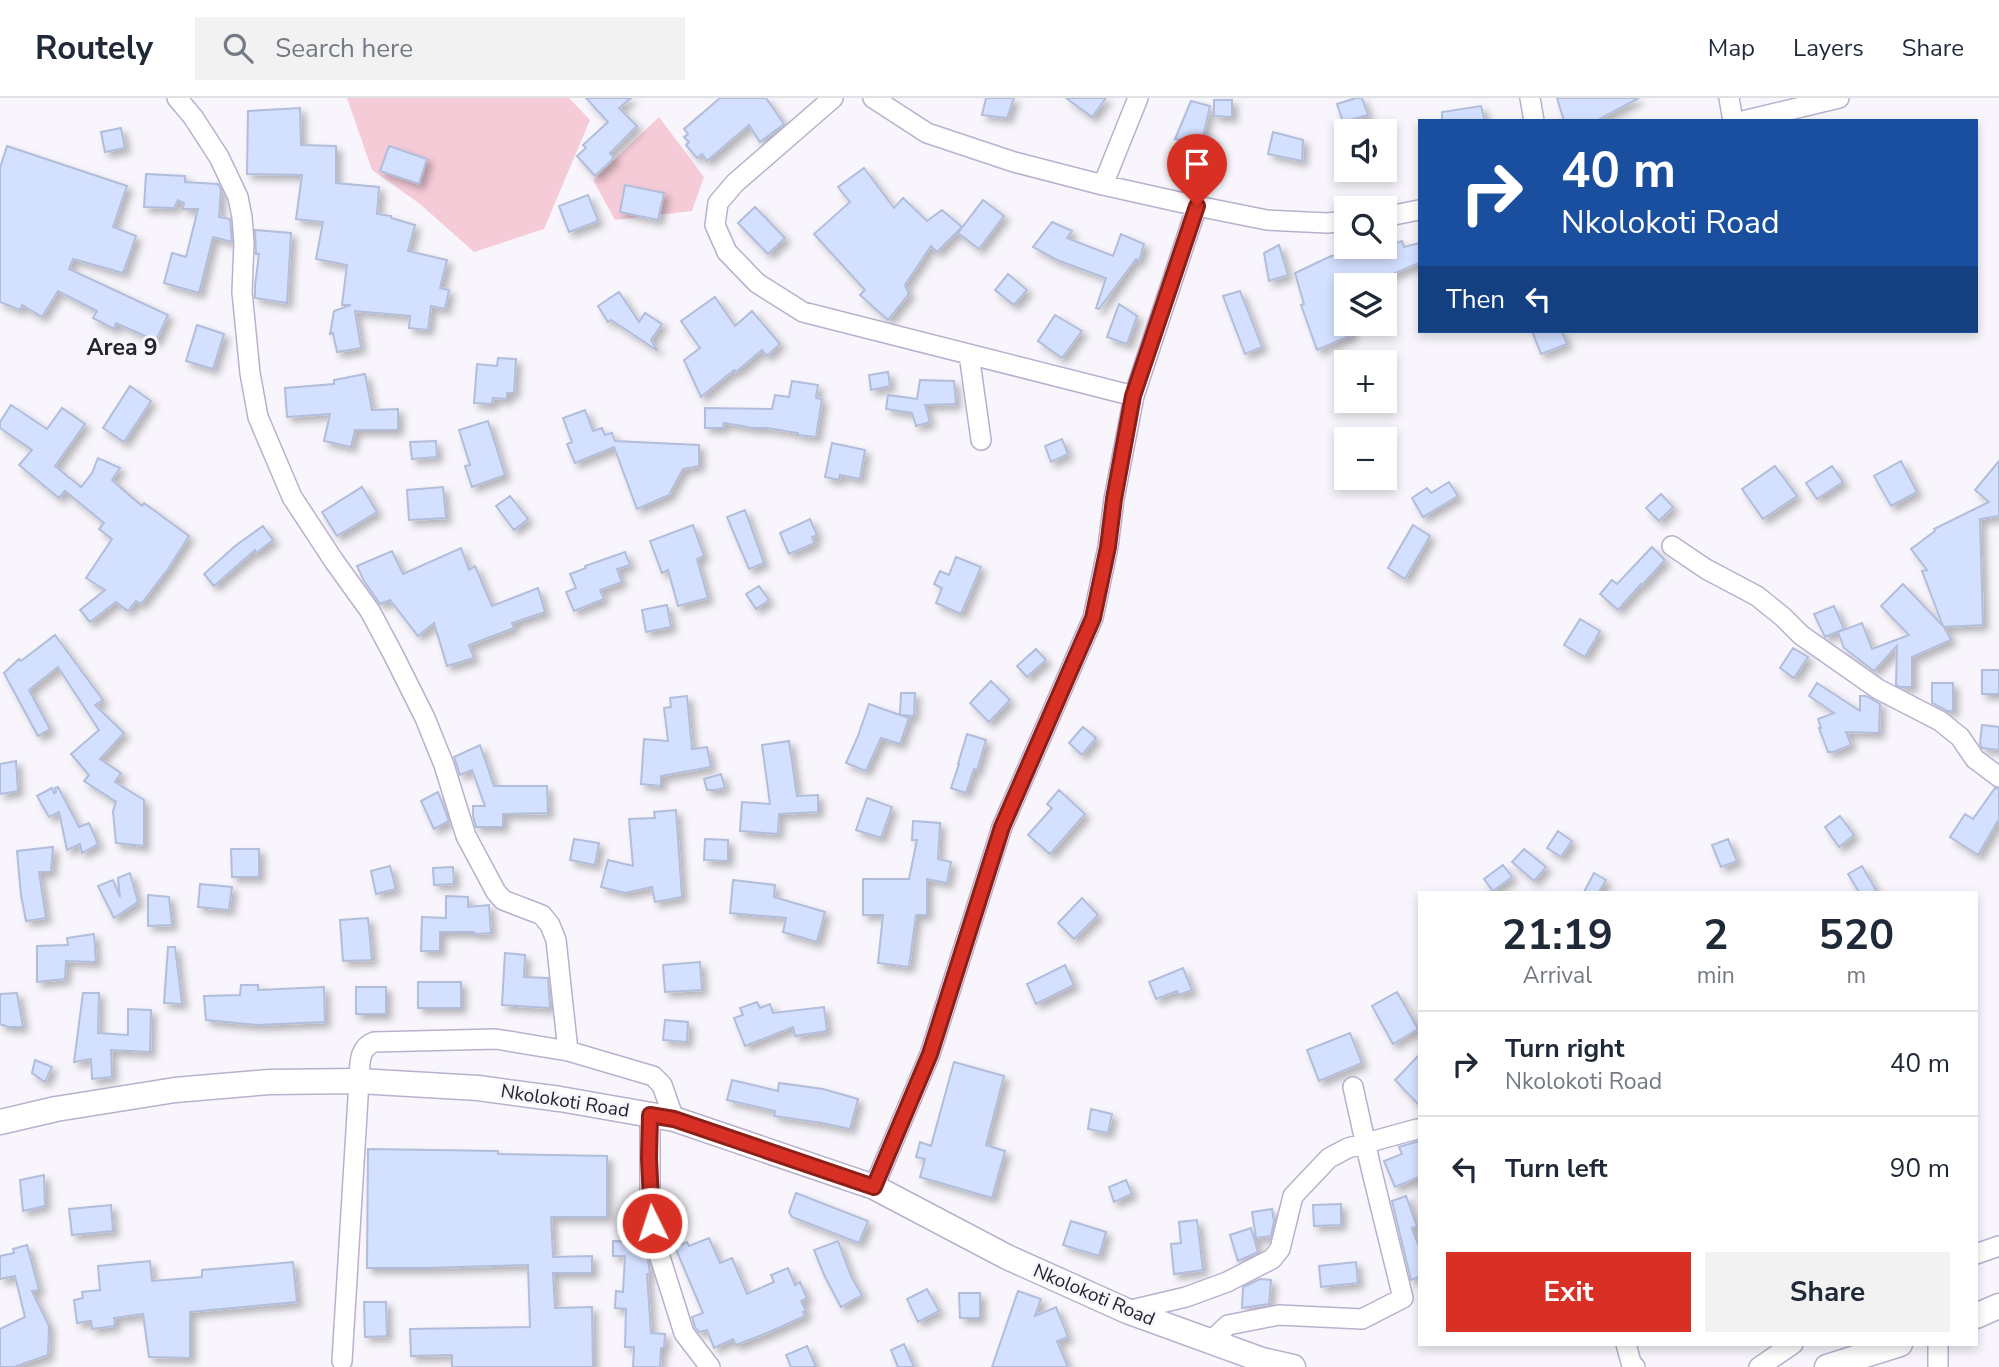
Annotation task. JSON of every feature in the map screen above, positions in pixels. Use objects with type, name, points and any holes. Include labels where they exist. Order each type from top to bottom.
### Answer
[{"type":"main road","name":"Nkolokoti Road","points":[[0,1122],[56,1109],[175,1090],[269,1082],[359,1081],[478,1088],[674,1119],[874,1187],[1007,1257],[1127,1311],[1262,1360],[1293,1367]]},
{"type":"main road","points":[[1978,1315],[1999,1306]]},
{"type":"main road","points":[[1827,1367],[1894,1346]]},
{"type":"street","points":[[177,98],[219,157],[238,197],[244,243],[243,305],[258,417],[292,497],[370,611],[425,718],[444,765],[466,836],[496,892],[503,900],[542,915],[550,925],[556,940],[568,1051]]},
{"type":"street","points":[[833,98],[718,202],[715,225],[727,252],[757,283],[803,312],[1133,396]]},
{"type":"street","points":[[873,98],[927,133],[1014,162],[1103,185],[1267,220],[1334,222]]},
{"type":"street","points":[[1103,185],[1138,98]]},
{"type":"street","points":[[1530,98],[1534,119]]},
{"type":"street","points":[[1728,98],[1733,119]]},
{"type":"street","points":[[1751,119],[1839,98]]},
{"type":"street","points":[[874,1187],[930,1054],[1002,827],[1093,618],[1108,547],[1133,396],[1197,206]]},
{"type":"street","points":[[1397,214],[1418,210]]},
{"type":"street","points":[[969,354],[981,440]]},
{"type":"street","points":[[1672,546],[1706,569],[1758,596],[1801,635],[1878,689],[1940,721],[1960,737],[1975,759],[1999,777]]},
{"type":"street","points":[[342,1361],[359,1081],[362,1051],[367,1045],[374,1042],[496,1039],[568,1051],[653,1076],[662,1085],[674,1119]]},
{"type":"street","points":[[1211,1342],[1228,1325],[1279,1315],[1362,1319],[1403,1298],[1353,1087]]},
{"type":"street","points":[[650,1115],[650,1207],[654,1238],[684,1333],[710,1367]]},
{"type":"street","points":[[1127,1311],[1186,1297],[1227,1282],[1272,1259],[1280,1249],[1293,1196],[1329,1158],[1348,1148],[1417,1129]]},
{"type":"street","points":[[1978,1253],[1999,1246]]},
{"type":"street","points":[[1627,1346],[1632,1366],[1635,1367]]},
{"type":"street","points":[[1759,1367],[1790,1346]]},
{"type":"street","points":[[1938,1346],[1938,1367]]},
{"type":"shaded area","points":[[347,98],[569,98],[590,120],[544,229],[474,252],[420,204],[372,170]]},
{"type":"shaded area","points":[[659,117],[704,177],[692,211],[615,220],[593,180]]},
{"type":"building","points":[[586,98],[631,98],[619,108],[637,126],[610,153],[614,158],[595,176],[577,156],[586,148],[583,145],[608,122]]},
{"type":"building","points":[[720,98],[766,98],[784,124],[760,142],[749,125],[707,161],[702,154],[697,158],[686,145],[689,142],[684,137],[688,134],[684,129]]},
{"type":"building","points":[[986,98],[1014,98],[1007,118],[982,115]]},
{"type":"building","points":[[1066,98],[1106,98],[1092,117]]},
{"type":"building","points":[[1362,98],[1368,115],[1342,119],[1337,104]]},
{"type":"building","points":[[1557,98],[1639,98],[1600,119],[1563,119]]},
{"type":"building","points":[[1214,100],[1232,100],[1232,117],[1214,116]]},
{"type":"building","points":[[1191,101],[1210,106],[1201,145],[1175,139]]},
{"type":"building","points":[[1481,106],[1484,119],[1442,119],[1442,112]]},
{"type":"building","points":[[300,108],[301,145],[336,146],[336,183],[379,187],[377,214],[415,225],[408,251],[447,260],[440,288],[449,290],[445,309],[431,306],[428,330],[409,328],[410,316],[355,311],[361,348],[337,352],[333,333],[330,334],[334,311],[351,305],[342,305],[347,265],[316,259],[323,222],[296,219],[302,175],[247,174],[248,111]]},
{"type":"building","points":[[121,128],[125,148],[105,152],[101,132]]},
{"type":"building","points":[[1273,132],[1303,140],[1302,161],[1268,154]]},
{"type":"building","points":[[7,146],[127,186],[113,227],[136,236],[123,273],[73,259],[69,269],[168,315],[156,341],[116,323],[114,329],[93,318],[97,311],[58,291],[42,317],[22,305],[20,310],[0,302],[0,168]]},
{"type":"building","points":[[389,146],[427,159],[419,184],[380,171]]},
{"type":"building","points":[[864,168],[894,208],[903,198],[927,221],[942,210],[962,227],[937,252],[931,246],[905,285],[909,294],[888,320],[860,295],[865,290],[814,234],[850,202],[838,187]]},
{"type":"building","points":[[146,174],[185,176],[185,182],[218,184],[221,189],[219,217],[230,219],[232,242],[213,237],[199,293],[164,283],[172,253],[186,257],[198,209],[183,209],[184,203],[178,200],[174,208],[144,207]]},
{"type":"building","points":[[625,185],[664,193],[658,220],[620,212]]},
{"type":"building","points":[[588,195],[598,221],[569,232],[559,206]]},
{"type":"building","points":[[983,200],[1004,216],[979,249],[958,233]]},
{"type":"building","points":[[755,207],[785,238],[768,254],[738,223]]},
{"type":"building","points":[[1052,222],[1072,231],[1067,238],[1113,256],[1121,234],[1144,244],[1139,261],[1136,259],[1099,309],[1096,308],[1106,278],[1057,260],[1033,247]]},
{"type":"building","points":[[255,230],[291,233],[287,303],[255,298],[259,254],[256,254]]},
{"type":"building","points":[[1402,241],[1404,247],[1418,243],[1418,263],[1395,273],[1334,273],[1334,336],[1350,336],[1317,350],[1301,305],[1304,304],[1295,273],[1334,256],[1334,259],[1397,259],[1397,243]]},
{"type":"building","points":[[1279,245],[1288,275],[1269,281],[1264,253]]},
{"type":"building","points":[[1008,274],[1027,290],[1014,305],[995,290]]},
{"type":"building","points":[[1240,291],[1262,347],[1245,354],[1223,296]]},
{"type":"building","points":[[619,292],[639,322],[645,313],[662,324],[651,340],[658,351],[611,320],[608,322],[598,306]]},
{"type":"building","points":[[715,297],[735,326],[752,311],[780,344],[767,356],[762,350],[701,397],[684,360],[700,348],[681,321]]},
{"type":"building","points":[[1119,304],[1137,316],[1127,344],[1107,337]]},
{"type":"building","points":[[1055,315],[1082,331],[1062,358],[1038,341]]},
{"type":"building","points":[[197,325],[224,334],[213,369],[186,361]]},
{"type":"building","points":[[1533,333],[1563,333],[1567,344],[1541,354]]},
{"type":"building","points":[[498,358],[516,359],[514,393],[507,393],[507,399],[493,398],[492,404],[474,403],[477,364],[497,366]]},
{"type":"building","points":[[888,372],[890,386],[871,390],[869,375]]},
{"type":"building","points":[[365,374],[372,410],[398,409],[398,430],[355,430],[351,447],[324,441],[330,414],[287,417],[285,388],[334,384],[334,380]]},
{"type":"building","points":[[920,380],[954,381],[956,404],[925,405],[930,422],[916,426],[912,413],[886,409],[888,395],[917,399]]},
{"type":"building","points":[[792,381],[818,385],[816,398],[822,399],[816,437],[724,423],[723,428],[705,428],[705,408],[772,409],[775,395],[789,397]]},
{"type":"building","points":[[130,386],[151,401],[124,442],[103,428]]},
{"type":"building","points":[[11,405],[47,429],[62,408],[85,424],[55,466],[81,487],[92,473],[98,458],[120,468],[112,480],[142,506],[144,503],[189,536],[141,604],[136,601],[128,611],[116,602],[90,622],[80,610],[105,590],[86,578],[112,539],[99,529],[104,523],[65,491],[59,498],[19,465],[32,450],[0,428],[0,422]]},
{"type":"building","points":[[585,410],[593,431],[602,428],[605,435],[612,433],[615,441],[699,445],[699,466],[683,469],[669,495],[637,509],[614,447],[575,463],[567,444],[572,442],[563,418]]},
{"type":"building","points":[[488,421],[505,475],[472,487],[465,466],[470,465],[459,430]]},
{"type":"building","points":[[1062,439],[1068,454],[1051,462],[1045,446]]},
{"type":"building","points":[[436,441],[437,457],[412,459],[410,442]]},
{"type":"building","points":[[832,443],[865,450],[860,479],[840,475],[839,480],[825,477]]},
{"type":"building","points":[[1901,461],[1917,492],[1891,506],[1874,476]]},
{"type":"building","points":[[1999,461],[1999,516],[1980,519],[1983,625],[1944,627],[1951,640],[1912,657],[1912,687],[1900,687],[1896,685],[1897,646],[1874,671],[1844,648],[1838,632],[1862,623],[1872,649],[1909,635],[1881,606],[1903,584],[1943,626],[1922,571],[1927,570],[1911,549],[1935,531],[1934,529],[1989,502],[1975,490]]},
{"type":"building","points":[[1775,466],[1797,496],[1763,519],[1742,489]]},
{"type":"building","points":[[1832,466],[1843,482],[1817,499],[1806,483]]},
{"type":"building","points":[[1449,482],[1458,496],[1423,517],[1412,498],[1427,488],[1431,493]]},
{"type":"building","points":[[362,487],[377,512],[337,536],[322,512]]},
{"type":"building","points":[[443,487],[446,518],[409,520],[407,490]]},
{"type":"building","points":[[1661,494],[1673,507],[1659,521],[1646,508]]},
{"type":"building","points":[[510,496],[528,519],[514,530],[496,506]]},
{"type":"building","points":[[745,510],[764,563],[749,569],[727,517]]},
{"type":"building","points":[[810,519],[817,535],[812,537],[815,543],[789,554],[780,533]]},
{"type":"building","points":[[693,525],[704,556],[697,559],[708,598],[678,606],[668,570],[662,573],[650,541]]},
{"type":"building","points":[[1413,525],[1430,536],[1405,579],[1388,568]]},
{"type":"building","points":[[263,526],[273,540],[256,553],[255,550],[214,586],[204,574],[235,546]]},
{"type":"building","points":[[1652,547],[1665,560],[1618,610],[1600,594],[1612,580],[1617,584]]},
{"type":"building","points":[[461,548],[469,570],[475,566],[492,606],[538,588],[545,612],[512,623],[514,628],[469,645],[474,658],[447,666],[434,623],[418,636],[390,600],[380,604],[357,566],[392,551],[403,574]]},
{"type":"building","points":[[625,552],[630,565],[617,569],[622,582],[600,590],[604,599],[574,611],[566,592],[576,588],[570,574]]},
{"type":"building","points":[[956,557],[981,567],[961,614],[936,603],[942,588],[934,584],[940,571],[949,575]]},
{"type":"building","points":[[759,586],[769,600],[756,609],[746,594]]},
{"type":"building","points":[[667,605],[671,627],[646,632],[642,610]]},
{"type":"building","points":[[1834,606],[1844,629],[1825,637],[1814,614]]},
{"type":"building","points":[[1580,619],[1600,631],[1585,657],[1564,645]]},
{"type":"building","points":[[55,635],[103,700],[95,705],[124,733],[100,759],[121,773],[115,782],[144,800],[144,846],[116,843],[113,811],[116,802],[84,781],[89,775],[71,754],[99,730],[58,667],[29,690],[50,729],[38,736],[4,673],[19,659],[21,661]]},
{"type":"building","points":[[1793,648],[1808,657],[1794,678],[1780,668]]},
{"type":"building","points":[[1036,649],[1046,660],[1027,677],[1017,666]]},
{"type":"building","points":[[1982,670],[1999,670],[1999,694],[1982,694]]},
{"type":"building","points":[[991,681],[1010,700],[989,722],[970,703]]},
{"type":"building","points":[[1817,683],[1860,711],[1860,696],[1866,696],[1880,704],[1879,733],[1846,732],[1851,745],[1828,752],[1818,719],[1834,713],[1809,696]]},
{"type":"building","points":[[1932,683],[1953,683],[1953,711],[1947,711],[1932,703]]},
{"type":"building","points":[[901,693],[915,693],[914,716],[901,715],[909,718],[900,744],[881,738],[866,771],[846,763],[869,704],[900,715]]},
{"type":"building","points":[[687,696],[692,749],[707,747],[711,767],[661,776],[661,786],[641,784],[644,739],[668,741],[664,708],[671,707],[670,698]]},
{"type":"building","points":[[1982,725],[1999,727],[1999,750],[1982,748]]},
{"type":"building","points":[[1083,727],[1096,738],[1082,755],[1069,743]]},
{"type":"building","points":[[967,734],[986,740],[977,770],[974,769],[966,793],[951,788]]},
{"type":"building","points":[[789,741],[797,796],[818,795],[818,812],[779,814],[778,834],[740,831],[742,802],[770,804],[762,745]]},
{"type":"building","points":[[480,745],[494,786],[547,786],[548,813],[503,814],[503,827],[476,827],[473,806],[485,806],[472,770],[460,775],[454,757]]},
{"type":"building","points":[[16,761],[18,791],[0,794],[0,764]]},
{"type":"building","points":[[721,774],[725,788],[707,790],[704,779]]},
{"type":"building","points":[[58,787],[79,827],[89,823],[98,844],[82,853],[80,844],[67,850],[59,812],[49,817],[37,796],[52,788],[54,793]]},
{"type":"building","points":[[1995,788],[1999,789],[1999,819],[1978,855],[1950,837],[1965,814],[1973,819]]},
{"type":"building","points":[[1059,790],[1085,814],[1050,854],[1028,835],[1052,808],[1047,804]]},
{"type":"building","points":[[438,792],[449,821],[434,829],[421,801]]},
{"type":"building","points":[[867,798],[892,807],[881,838],[856,830]]},
{"type":"building","points":[[676,810],[682,897],[655,902],[652,887],[625,893],[601,887],[608,860],[633,866],[629,819],[655,818],[654,812]]},
{"type":"building","points":[[1840,816],[1854,835],[1839,847],[1825,827]]},
{"type":"building","points":[[913,821],[940,823],[938,859],[951,862],[947,883],[927,879],[927,915],[916,915],[909,967],[878,963],[883,915],[863,915],[863,879],[909,879],[917,840],[912,840]]},
{"type":"building","points":[[1558,831],[1572,841],[1561,857],[1547,848]]},
{"type":"building","points":[[574,839],[599,843],[595,865],[570,860]]},
{"type":"building","points":[[705,839],[728,840],[728,861],[704,860]]},
{"type":"building","points":[[1728,839],[1737,861],[1721,867],[1712,845]]},
{"type":"building","points":[[53,847],[51,872],[39,872],[46,918],[26,921],[17,851]]},
{"type":"building","points":[[231,849],[259,849],[259,877],[232,877]]},
{"type":"building","points":[[1524,849],[1546,867],[1534,881],[1512,862]]},
{"type":"building","points":[[1503,865],[1512,877],[1493,891],[1484,879]]},
{"type":"building","points":[[390,866],[396,889],[376,894],[371,871]]},
{"type":"building","points":[[1862,866],[1876,891],[1858,891],[1848,874]]},
{"type":"building","points":[[453,867],[454,884],[434,885],[433,868]]},
{"type":"building","points":[[130,873],[138,902],[114,918],[98,886],[113,880],[120,897],[118,878]]},
{"type":"building","points":[[1594,873],[1606,880],[1600,891],[1585,891]]},
{"type":"building","points":[[733,880],[775,885],[774,897],[825,912],[817,942],[783,932],[786,918],[730,913]]},
{"type":"building","points":[[200,884],[232,887],[229,910],[198,907]]},
{"type":"building","points":[[148,895],[169,897],[172,925],[148,926]]},
{"type":"building","points":[[446,896],[468,897],[468,907],[489,905],[491,933],[440,932],[440,951],[421,951],[422,917],[446,918]]},
{"type":"building","points":[[1082,898],[1098,915],[1074,939],[1058,923]]},
{"type":"building","points":[[368,918],[372,960],[343,961],[340,920]]},
{"type":"building","points":[[94,934],[96,962],[66,961],[65,979],[37,982],[37,946],[68,945],[67,938]]},
{"type":"building","points":[[168,947],[175,947],[182,1004],[164,1003]]},
{"type":"building","points":[[505,953],[525,955],[524,977],[548,978],[550,1008],[502,1005]]},
{"type":"building","points":[[700,962],[702,990],[665,992],[663,965]]},
{"type":"building","points":[[1065,965],[1074,985],[1036,1004],[1027,984]]},
{"type":"building","points":[[1183,968],[1192,990],[1179,995],[1177,991],[1156,999],[1149,982]]},
{"type":"building","points":[[418,982],[461,982],[461,1008],[418,1008]]},
{"type":"building","points":[[241,985],[258,985],[258,990],[324,987],[325,1022],[257,1025],[206,1020],[204,996],[240,995]]},
{"type":"building","points":[[356,987],[386,987],[386,1014],[356,1014]]},
{"type":"building","points":[[1397,992],[1418,1029],[1393,1044],[1372,1006]]},
{"type":"building","points":[[17,993],[23,1027],[0,1024],[0,994]]},
{"type":"building","points":[[83,993],[99,993],[98,1033],[128,1035],[128,1009],[151,1010],[150,1052],[111,1050],[112,1077],[92,1079],[91,1059],[74,1062]]},
{"type":"building","points":[[757,1002],[760,1008],[770,1004],[773,1013],[824,1007],[827,1031],[795,1036],[793,1027],[745,1046],[734,1018],[743,1015],[740,1008]]},
{"type":"building","points":[[665,1020],[688,1022],[687,1042],[663,1040]]},
{"type":"building","points":[[1350,1033],[1362,1063],[1319,1081],[1307,1050]]},
{"type":"building","points":[[1418,1056],[1418,1104],[1395,1080]]},
{"type":"building","points":[[35,1060],[52,1067],[45,1082],[32,1073]]},
{"type":"building","points":[[954,1062],[1004,1076],[986,1145],[1005,1151],[992,1198],[920,1177],[925,1159],[916,1157],[920,1142],[931,1146]]},
{"type":"building","points":[[732,1080],[778,1091],[779,1083],[823,1089],[858,1099],[850,1129],[774,1116],[775,1111],[727,1100]]},
{"type":"building","points":[[1091,1109],[1112,1114],[1108,1133],[1088,1129]]},
{"type":"building","points":[[1418,1141],[1418,1177],[1395,1187],[1384,1161],[1402,1154],[1399,1147]]},
{"type":"building","points":[[368,1149],[607,1156],[607,1217],[551,1217],[553,1257],[592,1256],[592,1273],[553,1273],[555,1308],[592,1307],[593,1367],[452,1367],[452,1355],[411,1356],[410,1329],[530,1327],[528,1265],[367,1268]]},
{"type":"building","points":[[44,1175],[45,1206],[23,1211],[20,1180]]},
{"type":"building","points":[[1126,1180],[1132,1194],[1114,1202],[1109,1187]]},
{"type":"building","points":[[796,1193],[868,1221],[859,1243],[792,1217],[789,1212]]},
{"type":"building","points":[[1406,1196],[1417,1226],[1412,1228],[1418,1244],[1418,1277],[1411,1280],[1392,1201]]},
{"type":"building","points":[[1341,1204],[1341,1225],[1314,1226],[1313,1205]]},
{"type":"building","points":[[111,1205],[113,1231],[72,1235],[69,1209]]},
{"type":"building","points":[[1272,1209],[1274,1221],[1271,1236],[1256,1238],[1252,1212]]},
{"type":"building","points":[[1197,1220],[1203,1270],[1174,1274],[1171,1244],[1181,1243],[1179,1222]]},
{"type":"building","points":[[1071,1221],[1106,1232],[1099,1256],[1063,1245]]},
{"type":"building","points":[[1251,1228],[1258,1252],[1238,1261],[1230,1235]]},
{"type":"building","points":[[709,1238],[720,1263],[732,1258],[747,1294],[774,1282],[771,1275],[788,1268],[795,1285],[800,1282],[807,1298],[801,1301],[806,1311],[803,1312],[805,1316],[736,1345],[733,1339],[714,1348],[707,1330],[699,1332],[695,1327],[692,1317],[703,1313],[675,1247],[687,1242],[689,1246]]},
{"type":"building","points":[[613,1241],[643,1242],[650,1274],[647,1274],[651,1333],[665,1334],[660,1367],[633,1367],[634,1347],[625,1347],[626,1309],[615,1308],[616,1291],[623,1292],[625,1256],[613,1256]]},
{"type":"building","points":[[838,1241],[851,1276],[862,1295],[841,1307],[814,1250]]},
{"type":"building","points":[[27,1245],[39,1290],[32,1291],[49,1326],[48,1355],[14,1367],[0,1367],[0,1329],[25,1317],[15,1276],[0,1279],[0,1256],[14,1253],[13,1249]]},
{"type":"building","points":[[150,1261],[152,1281],[202,1277],[202,1270],[293,1262],[297,1302],[190,1312],[190,1358],[149,1357],[143,1314],[114,1318],[115,1326],[92,1329],[91,1321],[77,1323],[74,1300],[83,1298],[82,1292],[100,1290],[98,1266]]},
{"type":"building","points":[[1356,1262],[1358,1283],[1321,1287],[1319,1266]]},
{"type":"building","points":[[1260,1279],[1271,1280],[1269,1304],[1242,1308],[1243,1287]]},
{"type":"building","points":[[927,1289],[939,1311],[918,1322],[907,1299]]},
{"type":"building","points":[[1018,1291],[1041,1299],[1035,1316],[1056,1307],[1068,1337],[1057,1341],[1068,1367],[992,1367]]},
{"type":"building","points":[[959,1293],[980,1293],[980,1318],[960,1318]]},
{"type":"building","points":[[364,1302],[386,1302],[387,1336],[365,1337]]},
{"type":"building","points":[[904,1344],[914,1367],[898,1367],[891,1350]]},
{"type":"building","points":[[807,1346],[816,1367],[791,1367],[786,1355]]},
{"type":"district","name":"Area 9","points":[[122,347]]},
{"type":"route","points":[[652,1223],[650,1115],[674,1119],[874,1187],[930,1054],[1002,827],[1093,618],[1108,547],[1133,396],[1197,206]]}]
